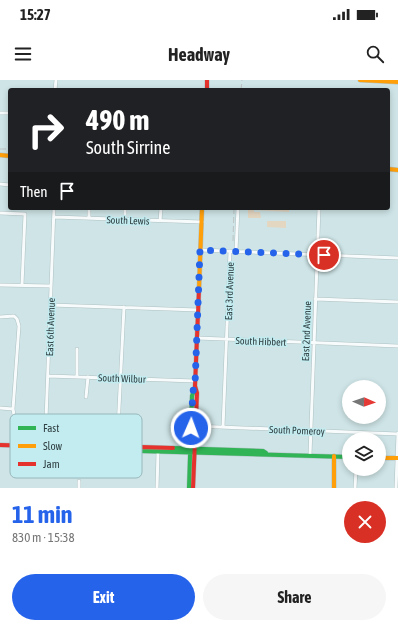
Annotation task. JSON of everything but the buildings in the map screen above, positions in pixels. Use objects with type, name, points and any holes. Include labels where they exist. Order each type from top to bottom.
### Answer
[{"type":"main road","points":[[360,80],[398,82]]},
{"type":"main road","points":[[189,488],[197,393],[195,380],[202,210]]},
{"type":"main road","points":[[193,488],[193,391],[195,386]]},
{"type":"main road","points":[[142,447],[263,455],[342,456]]},
{"type":"main road","points":[[142,451],[192,451]]},
{"type":"main road","points":[[334,456],[334,488]]},
{"type":"main road","points":[[386,458],[397,458]]},
{"type":"street","name":"East 6th Avenue","points":[[46,414],[54,210]]},
{"type":"street","points":[[89,210],[89,218]]},
{"type":"street","points":[[124,219],[125,210]]},
{"type":"street","points":[[160,221],[161,210]]},
{"type":"street","name":"East 3rd Avenue","points":[[236,251],[238,210]]},
{"type":"street","name":"East 2nd Avenue","points":[[310,455],[319,210]]},
{"type":"street","points":[[0,213],[24,214],[22,285]]},
{"type":"street","name":"South Lewis","points":[[54,217],[202,222]]},
{"type":"street","points":[[200,250],[398,258]]},
{"type":"street","name":"East 3rd Avenue","points":[[223,427],[230,251]]},
{"type":"street","points":[[0,285],[52,286]]},
{"type":"street","points":[[315,299],[398,302]]},
{"type":"street","points":[[51,305],[198,310]]},
{"type":"street","points":[[119,414],[124,308]]},
{"type":"street","points":[[0,317],[14,316],[17,319],[19,326],[14,414]]},
{"type":"street","name":"South Hibbert","points":[[197,338],[398,346]]},
{"type":"street","points":[[76,377],[78,350]]},
{"type":"street","name":"South Wilbur","points":[[48,376],[195,380]]},
{"type":"street","points":[[86,398],[88,377]]},
{"type":"street","points":[[0,408],[13,409]]},
{"type":"street","name":"South Pomeroy","points":[[195,426],[398,433]]},
{"type":"street","points":[[396,488],[398,433]]},
{"type":"street","points":[[156,488],[158,452]]},
{"type":"street","points":[[355,488],[356,476]]},
{"type":"street","points":[[79,481],[79,488]]},
{"type":"shaded area","points":[[248,210],[260,212],[261,218],[248,218]]},
{"type":"shaded area","points":[[254,210],[289,210],[289,212]]},
{"type":"shaded area","points":[[267,221],[286,221],[286,228],[267,227]]},
{"type":"railway","points":[[241,88],[242,80]]},
{"type":"railway","points":[[0,149],[8,149]]},
{"type":"railway","points":[[233,241],[234,210]]},
{"type":"traffic: fast","points":[[189,488],[192,396],[195,387]]},
{"type":"traffic: fast","points":[[173,448],[263,451],[266,453]]},
{"type":"traffic: fast","points":[[142,451],[342,457]]},
{"type":"traffic: slow","points":[[360,80],[398,82]]},
{"type":"traffic: slow","points":[[0,155],[8,156]]},
{"type":"traffic: slow","points":[[390,169],[398,170]]},
{"type":"traffic: slow","points":[[199,289],[202,210]]},
{"type":"traffic: slow","points":[[334,456],[334,488]]},
{"type":"traffic: slow","points":[[386,458],[398,458]]},
{"type":"traffic: jam","points":[[207,80],[207,88]]},
{"type":"traffic: jam","points":[[193,488],[199,289]]},
{"type":"traffic: jam","points":[[0,445],[10,445]]},
{"type":"traffic: jam","points":[[142,447],[173,448]]},
{"type":"route","points":[[191,428],[193,391],[195,386],[200,250],[324,255]]}]
